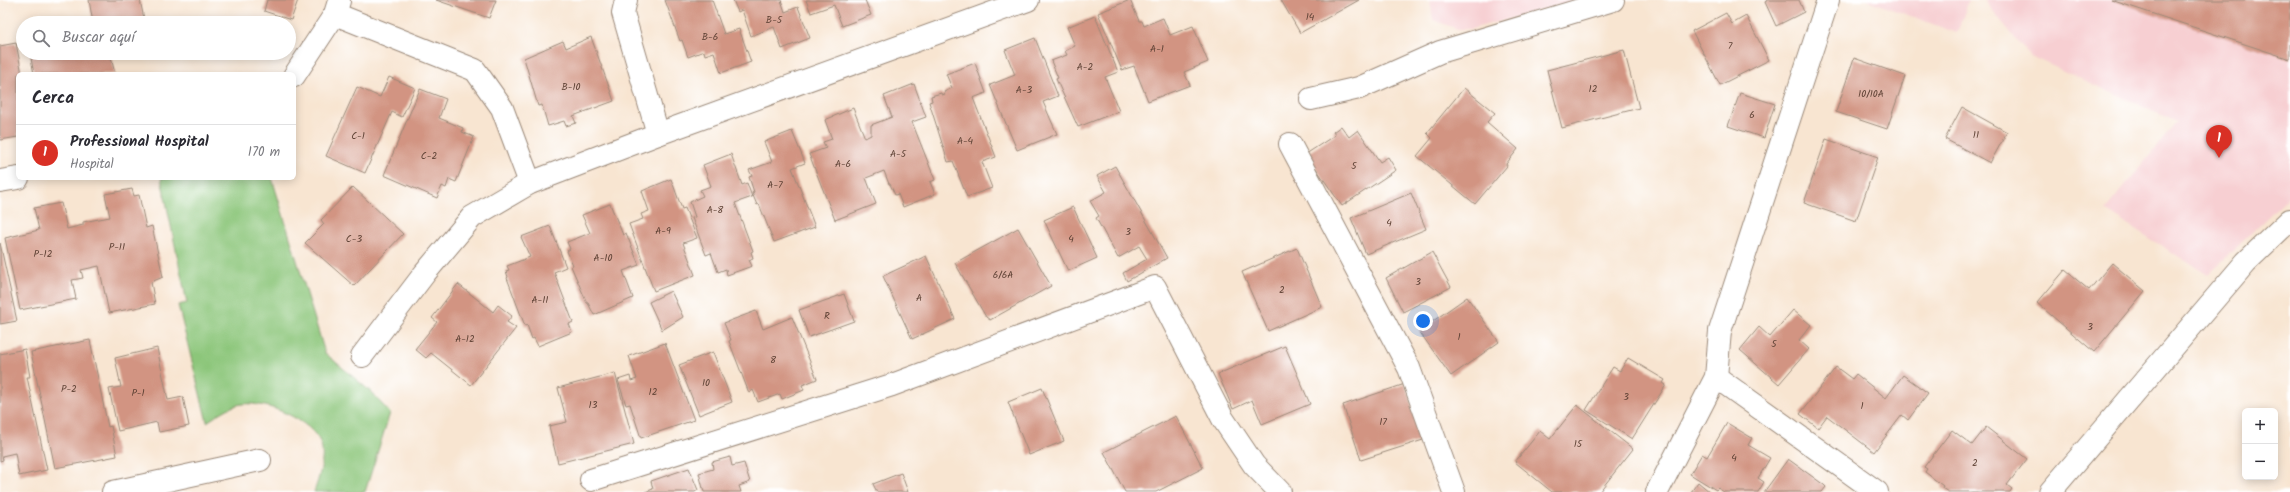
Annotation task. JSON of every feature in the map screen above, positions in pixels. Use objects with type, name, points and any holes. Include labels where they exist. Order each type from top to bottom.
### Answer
[{"type":"street","points":[[626,0],[623,13],[658,134]]},
{"type":"street","points":[[362,356],[425,273],[472,217],[530,183],[658,134],[1028,0]]},
{"type":"street","points":[[1312,99],[1359,88],[1440,52],[1612,0]]},
{"type":"street","points":[[1657,492],[1716,377],[1720,331],[1828,0]]},
{"type":"street","points":[[296,73],[337,7],[475,70],[502,108],[530,183]]},
{"type":"street","points":[[1290,144],[1409,368],[1454,492]]},
{"type":"street","points":[[0,181],[16,178]]},
{"type":"street","points":[[2050,492],[2246,262],[2290,220]]},
{"type":"street","points":[[591,480],[892,385],[1155,287],[1223,419],[1254,466],[1280,492]]},
{"type":"street","points":[[1716,377],[1877,492]]},
{"type":"street","points":[[113,492],[260,460]]},
{"type":"shaded area","points":[[1430,0],[1579,0],[1471,29],[1458,29],[1433,20]]},
{"type":"shaded area","points":[[1867,0],[1969,0],[1957,33]]},
{"type":"shaded area","points":[[1984,0],[2290,0],[2290,195],[2208,275],[2105,210],[2177,122],[2030,56]]},
{"type":"green space","points":[[161,180],[273,180],[325,353],[370,391],[390,413],[365,492],[314,492],[322,462],[321,444],[316,435],[308,427],[287,414],[263,406],[242,404],[228,409],[207,422],[178,305],[187,303]]},
{"type":"building","points":[[89,0],[140,0],[143,16],[92,16]]},
{"type":"building","points":[[267,0],[298,0],[292,16],[279,16],[264,11]]},
{"type":"building","points":[[436,0],[496,0],[489,18]]},
{"type":"building","points":[[665,0],[712,0],[724,34],[739,29],[751,62],[721,73],[714,52],[705,55],[704,51],[688,57],[682,40],[680,41]]},
{"type":"building","points":[[733,0],[781,0],[785,12],[798,7],[810,38],[782,49],[774,27],[751,36],[742,10],[738,12]]},
{"type":"building","points":[[806,0],[865,0],[871,15],[842,26],[834,5],[811,13]]},
{"type":"building","points":[[1130,0],[1139,21],[1142,21],[1144,26],[1163,18],[1170,35],[1193,26],[1208,62],[1184,72],[1190,85],[1148,101],[1134,66],[1122,70],[1098,13]]},
{"type":"building","points":[[1281,0],[1359,0],[1300,33]]},
{"type":"building","points":[[1768,0],[1799,0],[1804,12],[1776,26],[1765,2]]},
{"type":"building","points":[[2111,0],[2290,0],[2290,59]]},
{"type":"building","points":[[1726,13],[1732,24],[1746,16],[1769,60],[1720,85],[1692,31]]},
{"type":"building","points":[[1095,16],[1118,72],[1105,77],[1119,111],[1078,127],[1056,79],[1058,78],[1051,61],[1067,55],[1065,51],[1075,46],[1067,27]]},
{"type":"building","points":[[591,37],[614,101],[573,116],[576,123],[566,126],[564,121],[548,126],[542,105],[538,106],[524,58],[563,41],[566,48]]},
{"type":"building","points":[[1035,38],[1058,96],[1043,102],[1057,134],[1017,150],[990,85],[1015,75],[1005,50]]},
{"type":"building","points":[[16,43],[16,60],[19,60],[22,72],[16,72],[16,137],[0,140],[0,46]]},
{"type":"building","points":[[1624,50],[1639,108],[1562,128],[1547,70]]},
{"type":"building","points":[[1854,58],[1905,76],[1887,129],[1836,112]]},
{"type":"building","points":[[31,60],[112,60],[115,72],[34,72]]},
{"type":"building","points":[[975,63],[986,93],[973,98],[996,157],[982,162],[992,188],[967,197],[953,161],[948,162],[929,102],[932,101],[931,96],[941,93],[942,95],[945,94],[944,92],[952,88],[946,74]]},
{"type":"building","points":[[389,77],[415,88],[402,117],[392,112],[365,173],[326,156],[357,87],[380,97]]},
{"type":"building","points":[[914,84],[926,117],[912,122],[935,180],[930,182],[935,194],[903,207],[898,194],[895,195],[889,184],[884,171],[866,178],[876,204],[835,220],[809,154],[826,148],[823,142],[832,139],[825,120],[853,108],[865,138],[871,135],[871,125],[892,117],[884,96]]},
{"type":"building","points":[[1464,88],[1495,113],[1487,122],[1518,149],[1506,164],[1507,166],[1475,204],[1417,156],[1432,138],[1427,133]]},
{"type":"building","points":[[420,89],[446,99],[439,118],[463,128],[462,132],[474,137],[456,182],[449,179],[446,188],[442,186],[437,198],[384,175]]},
{"type":"building","points":[[1740,93],[1775,104],[1764,138],[1728,126]]},
{"type":"building","points":[[1962,107],[2007,132],[1990,163],[1945,139]]},
{"type":"building","points":[[1341,126],[1349,137],[1358,130],[1380,162],[1388,157],[1396,170],[1342,206],[1306,154],[1335,135],[1333,132]]},
{"type":"building","points":[[792,131],[805,163],[792,168],[815,227],[774,242],[759,204],[757,205],[752,193],[754,192],[749,177],[752,176],[749,170],[772,162],[764,142]]},
{"type":"building","points":[[1826,139],[1878,157],[1856,221],[1804,203]]},
{"type":"building","points":[[731,154],[742,185],[747,183],[752,197],[735,203],[753,251],[751,252],[753,258],[749,260],[752,266],[727,275],[726,269],[718,272],[711,253],[706,255],[692,218],[695,217],[690,202],[703,196],[700,190],[711,186],[703,165]]},
{"type":"building","points":[[1115,166],[1167,258],[1127,281],[1123,273],[1147,259],[1139,246],[1118,258],[1096,218],[1099,216],[1090,201],[1106,192],[1097,176]]},
{"type":"building","points":[[671,179],[682,209],[685,208],[697,238],[683,243],[695,275],[654,291],[629,224],[643,219],[641,214],[649,211],[642,191]]},
{"type":"building","points":[[353,187],[403,234],[354,286],[305,243],[324,224],[321,220]]},
{"type":"building","points":[[132,189],[134,196],[139,195],[146,228],[152,226],[163,277],[151,282],[155,304],[109,313],[99,266],[81,270],[83,278],[72,280],[76,299],[20,310],[5,238],[39,230],[34,208],[61,203],[67,229],[83,225],[83,222],[110,217],[105,194]]},
{"type":"building","points":[[1411,193],[1426,229],[1366,254],[1351,218]]},
{"type":"building","points":[[610,204],[623,235],[626,233],[639,265],[623,271],[633,298],[594,315],[587,303],[571,266],[573,265],[567,251],[570,249],[567,242],[590,233],[582,215]]},
{"type":"building","points":[[1073,207],[1097,258],[1068,271],[1044,220]]},
{"type":"building","points":[[550,226],[566,267],[554,272],[573,322],[569,324],[572,332],[538,346],[534,338],[532,339],[527,325],[525,326],[507,278],[506,271],[509,270],[507,266],[530,257],[521,237]]},
{"type":"building","points":[[1018,228],[1051,286],[990,320],[986,317],[955,263]]},
{"type":"building","points":[[0,243],[17,321],[0,324]]},
{"type":"building","points":[[1297,248],[1322,307],[1268,331],[1242,272]]},
{"type":"building","points":[[1432,252],[1451,287],[1403,312],[1386,278]]},
{"type":"building","points":[[926,256],[955,319],[912,339],[883,276]]},
{"type":"building","points":[[2112,263],[2145,291],[2094,352],[2037,303],[2065,270],[2089,290]]},
{"type":"building","points":[[458,284],[493,312],[498,305],[512,316],[507,322],[516,328],[471,385],[431,353],[426,358],[415,349],[437,322],[432,318]]},
{"type":"building","points":[[671,291],[683,317],[662,330],[649,302]]},
{"type":"building","points":[[844,294],[854,321],[809,337],[799,310]]},
{"type":"building","points":[[1467,297],[1499,342],[1451,376],[1419,331]]},
{"type":"building","points":[[1793,310],[1811,325],[1799,340],[1809,349],[1779,384],[1740,350],[1759,327],[1770,337]]},
{"type":"building","points":[[756,311],[763,329],[792,317],[817,379],[802,385],[804,390],[782,399],[780,394],[758,402],[753,390],[749,393],[729,341],[731,340],[724,323]]},
{"type":"building","points":[[90,340],[108,427],[111,426],[117,456],[55,468],[31,352]]},
{"type":"building","points":[[665,343],[694,420],[641,438],[630,404],[626,405],[618,380],[630,376],[631,381],[637,379],[629,356]]},
{"type":"building","points":[[1285,346],[1310,404],[1262,424],[1252,400],[1233,409],[1218,374]]},
{"type":"building","points":[[157,348],[168,400],[183,397],[189,426],[159,432],[157,422],[118,431],[109,389],[121,387],[115,358]]},
{"type":"building","points":[[25,349],[30,377],[27,377],[47,470],[19,476],[15,453],[2,456],[3,460],[0,461],[0,354]]},
{"type":"building","points":[[713,352],[732,402],[699,415],[679,365]]},
{"type":"building","points":[[1628,358],[1665,380],[1663,383],[1666,385],[1632,439],[1586,410],[1613,367],[1620,371]]},
{"type":"building","points":[[1836,367],[1852,379],[1856,374],[1886,398],[1903,375],[1928,393],[1908,420],[1902,415],[1874,452],[1827,416],[1818,428],[1800,414]]},
{"type":"building","points":[[615,373],[634,444],[558,463],[549,426],[567,422],[558,388]]},
{"type":"building","points":[[1405,384],[1423,440],[1361,460],[1343,405]]},
{"type":"building","points":[[1042,388],[1064,441],[1029,455],[1008,402]]},
{"type":"building","points":[[1577,405],[1633,449],[1599,492],[1552,492],[1515,462],[1540,431],[1550,439]]},
{"type":"building","points":[[1176,416],[1203,468],[1156,492],[1125,492],[1104,452]]},
{"type":"building","points":[[1727,423],[1752,438],[1748,445],[1770,458],[1758,478],[1764,482],[1758,492],[1724,492],[1718,488],[1716,490],[1690,474],[1702,454],[1707,457]]},
{"type":"building","points":[[1986,427],[2027,459],[2007,485],[2012,489],[2010,492],[1948,492],[1942,488],[1943,486],[1925,472],[1927,469],[1924,467],[1952,430],[1972,445]]},
{"type":"building","points":[[730,457],[732,466],[744,463],[750,482],[739,486],[741,492],[704,492],[699,473],[713,469],[712,462]]},
{"type":"building","points":[[1788,459],[1824,485],[1826,487],[1822,492],[1764,492]]},
{"type":"building","points":[[689,468],[698,490],[695,492],[645,492],[653,489],[651,481]]},
{"type":"building","points":[[901,473],[908,492],[877,492],[873,484]]},
{"type":"building","points":[[1698,482],[1710,492],[1691,492]]},
{"type":"place","name":"Professional Hospital","points":[[2219,158]]}]
